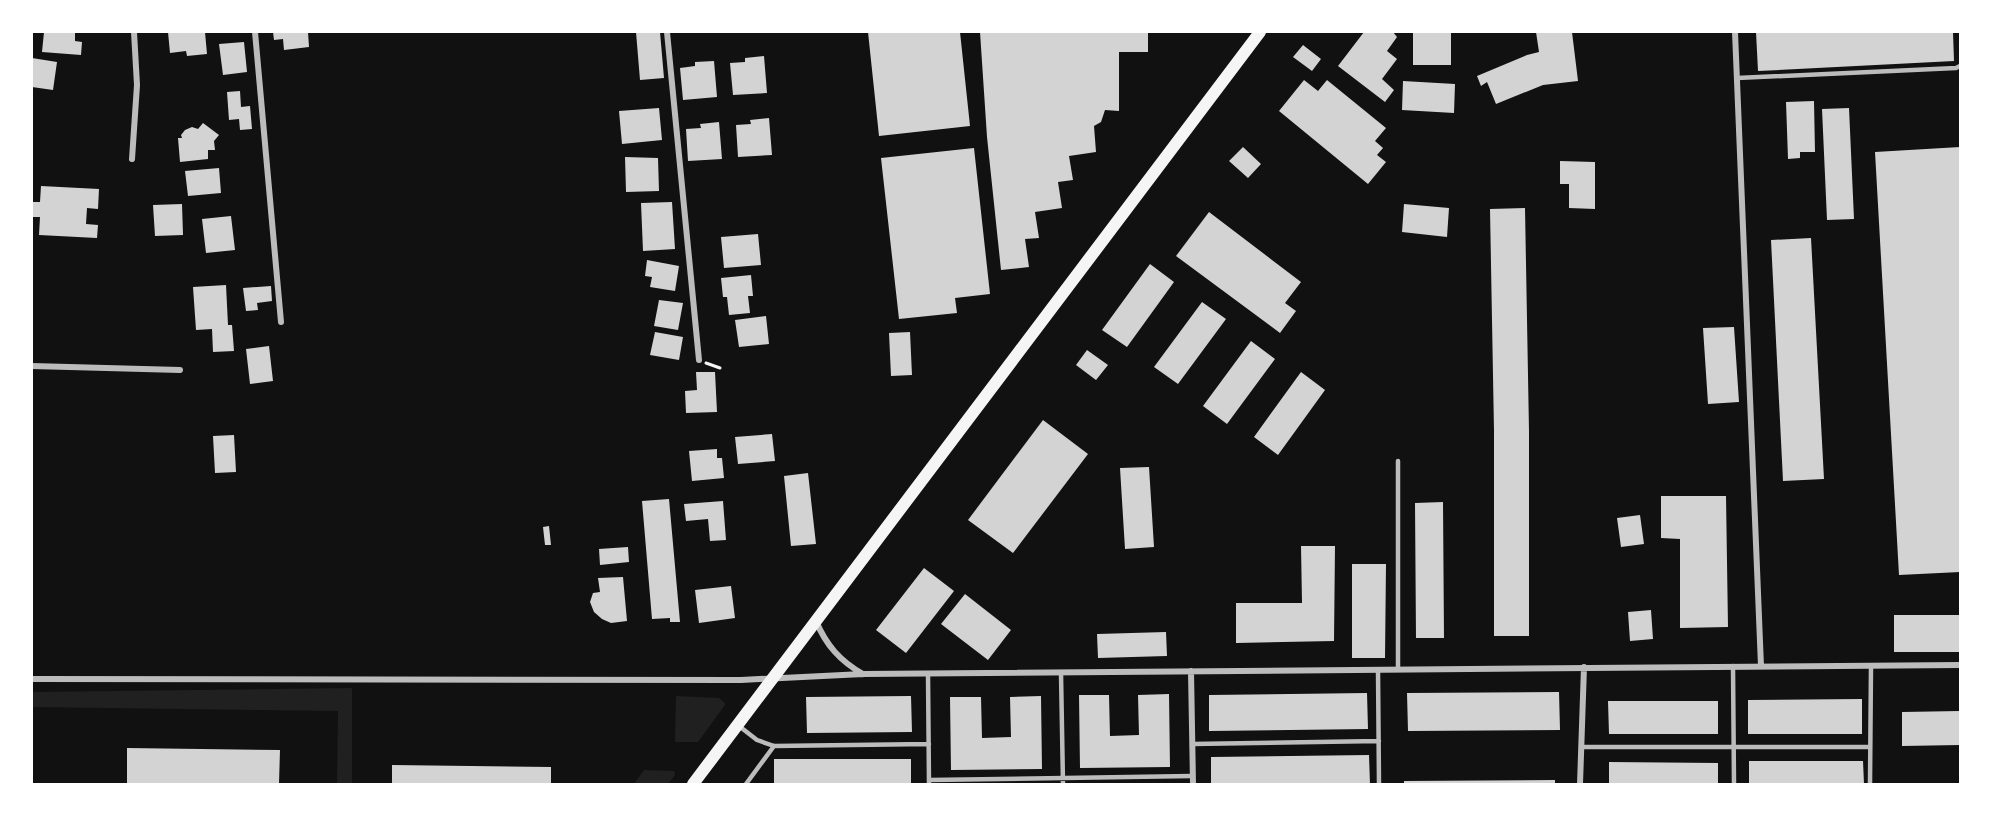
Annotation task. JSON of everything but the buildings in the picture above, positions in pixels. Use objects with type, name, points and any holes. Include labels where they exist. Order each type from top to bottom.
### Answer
[{"type":"main road","points":[[693,784],[1260,32]]},
{"type":"street","points":[[132,159],[137,85],[134,32]]},
{"type":"street","points":[[255,32],[281,322]]},
{"type":"street","points":[[667,32],[699,360]]},
{"type":"street","points":[[1735,32],[1761,666]]},
{"type":"street","points":[[32,366],[180,370]]},
{"type":"street","points":[[816,621],[833,652],[846,664],[863,674]]},
{"type":"street","points":[[32,679],[772,679],[863,674],[1960,665]]},
{"type":"street","points":[[1580,784],[1584,668]]},
{"type":"street","points":[[1191,671],[1192,784]]},
{"type":"lane","points":[[1737,78],[1960,66]]},
{"type":"lane","points":[[1398,461],[1398,669]]},
{"type":"lane","points":[[1733,666],[1734,784]]},
{"type":"lane","points":[[1870,666],[1870,784]]},
{"type":"lane","points":[[1378,670],[1380,784]]},
{"type":"lane","points":[[1061,672],[1063,784]]},
{"type":"lane","points":[[928,674],[929,782],[1192,776]]},
{"type":"lane","points":[[738,725],[757,740],[774,746],[929,744]]},
{"type":"lane","points":[[1192,744],[1379,741]]},
{"type":"lane","points":[[746,784],[774,746]]},
{"type":"lane","points":[[1581,747],[1870,747]]},
{"type":"shaded area","points":[[352,688],[352,784],[337,784],[338,711],[32,707],[32,692]]},
{"type":"shaded area","points":[[676,696],[719,698],[725,703],[698,742],[675,742]]},
{"type":"shaded area","points":[[644,770],[674,771],[675,775],[669,783],[634,784]]}]
